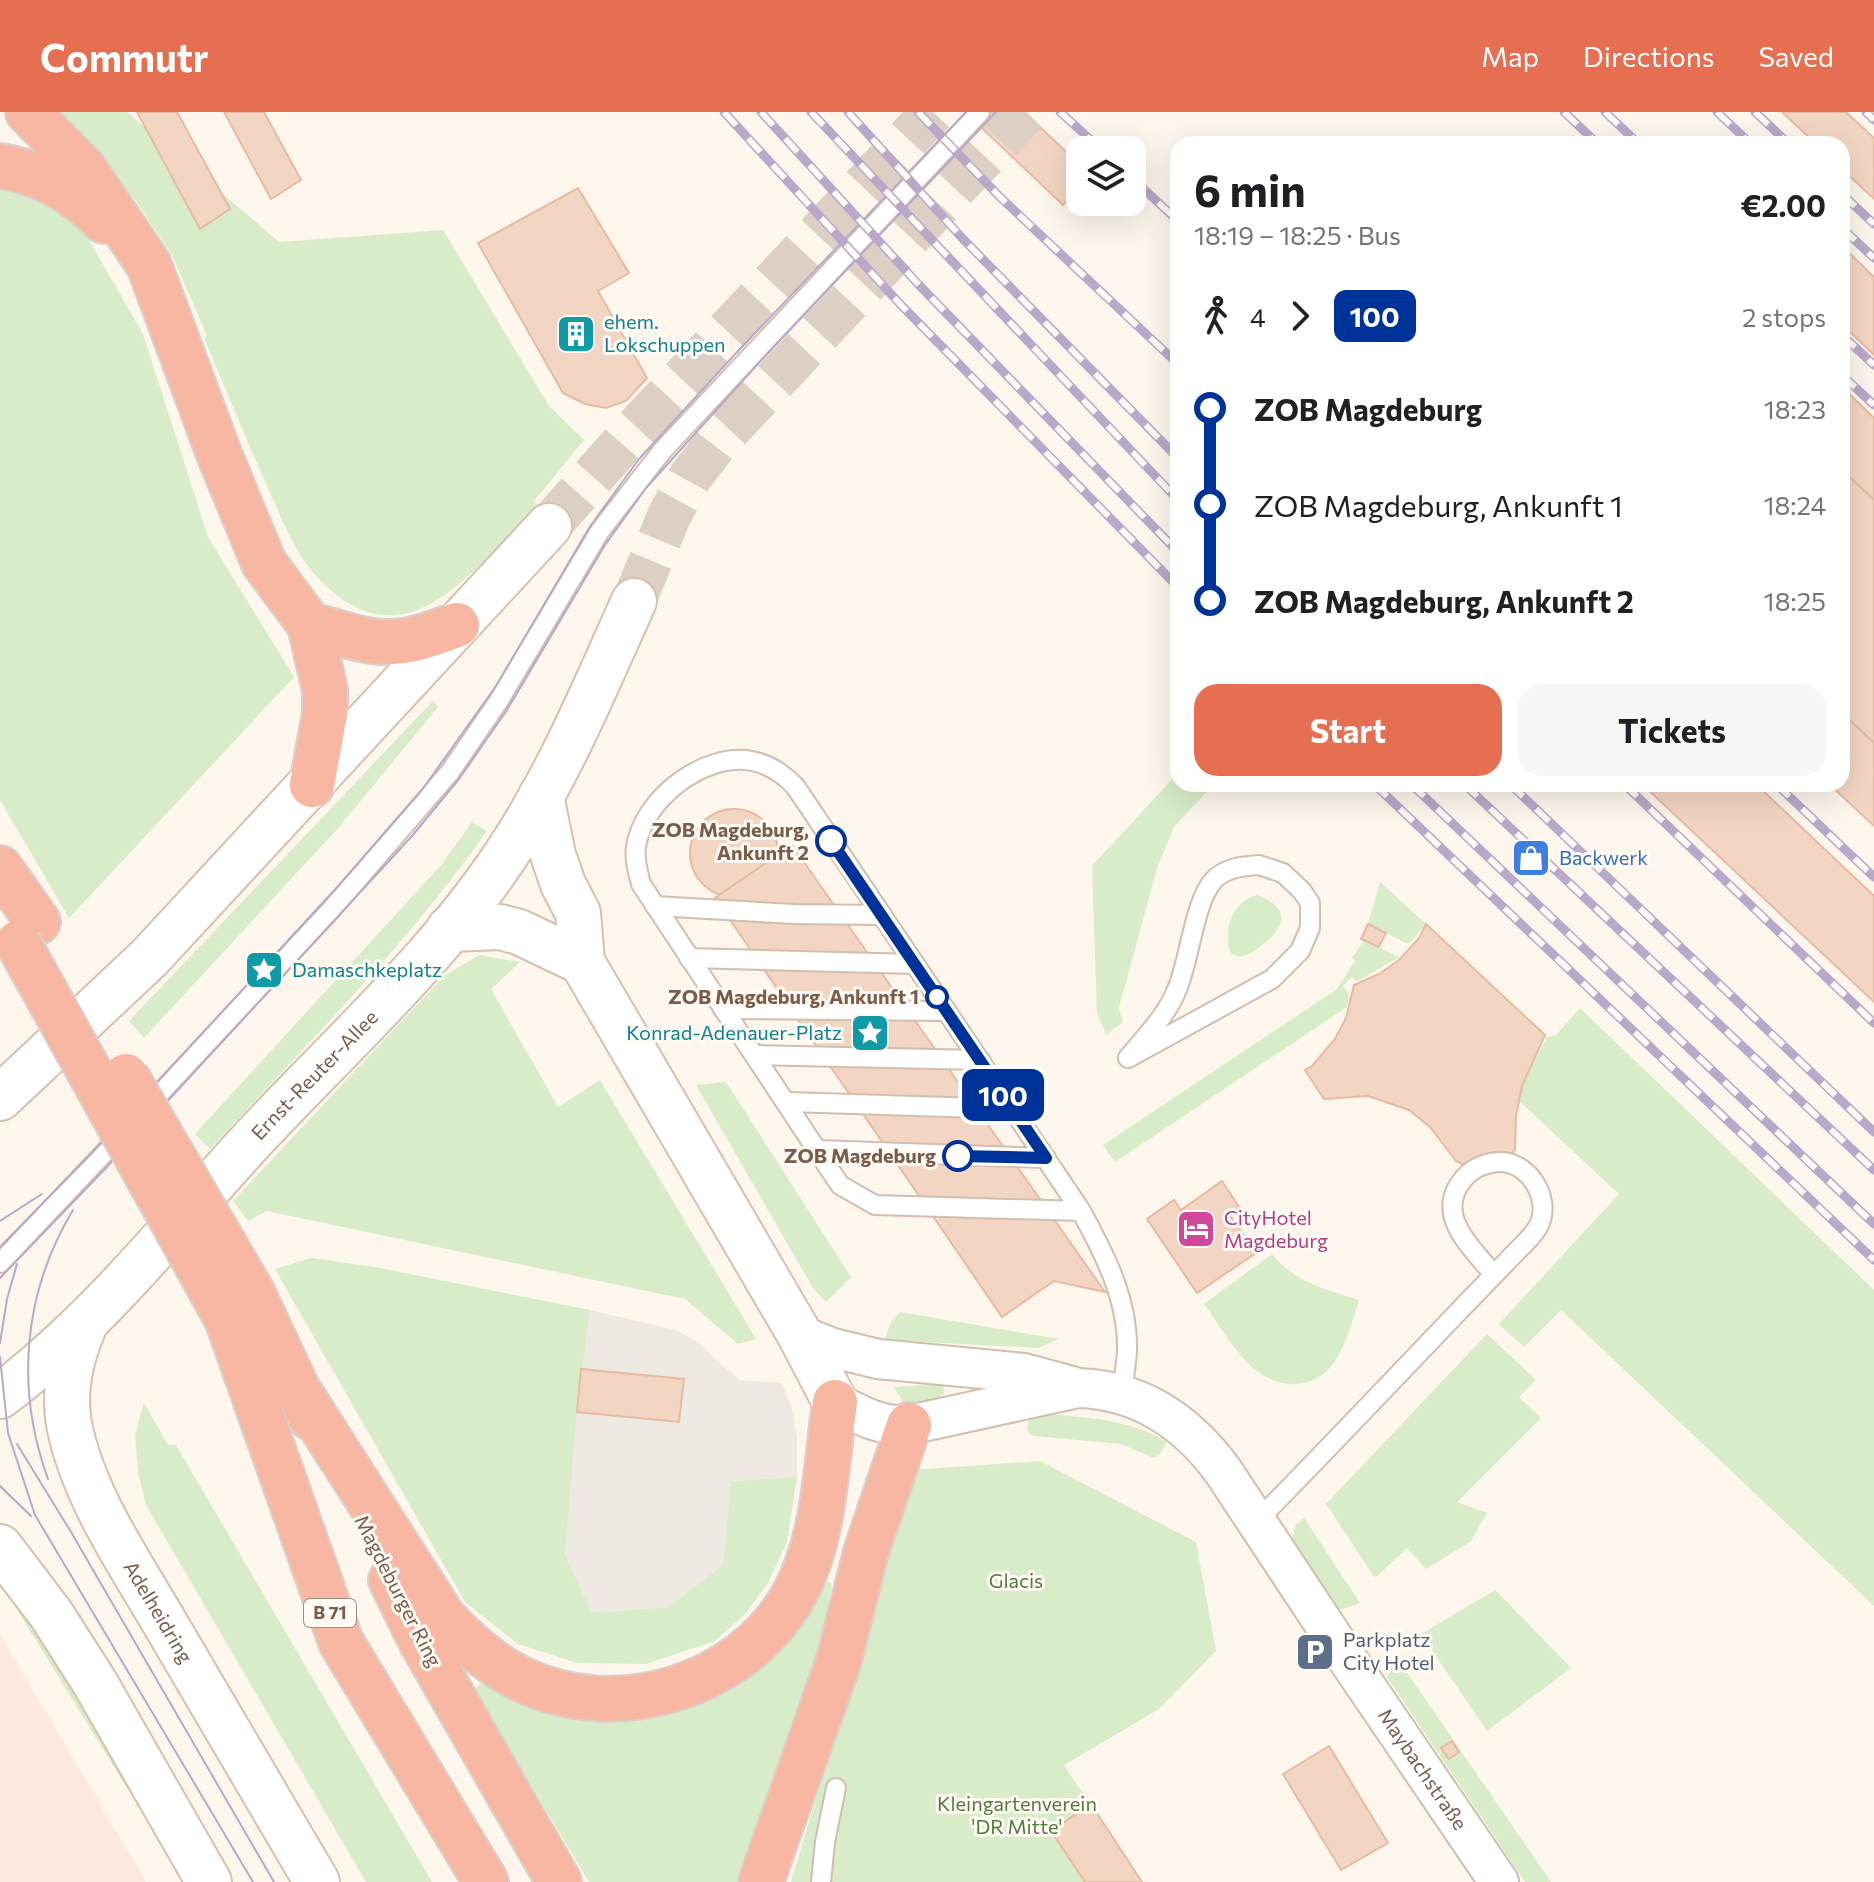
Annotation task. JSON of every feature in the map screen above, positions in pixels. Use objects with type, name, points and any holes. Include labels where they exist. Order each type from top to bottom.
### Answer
[{"type":"highway","points":[[28,112],[85,170],[149,265],[219,454],[264,563],[310,625],[325,690],[325,713],[312,785]]},
{"type":"highway","points":[[0,166],[36,174],[70,193],[95,212],[149,265]]},
{"type":"highway","points":[[310,625],[390,642],[415,639],[457,625]]},
{"type":"highway","points":[[0,868],[19,927],[239,1305]]},
{"type":"highway","name":"Magdeburger Ring","points":[[239,1305],[298,1390],[421,1641],[559,1882]]},
{"type":"highway","name":"B 71","points":[[239,1305],[341,1642],[486,1882]]},
{"type":"highway","points":[[298,1390],[443,1617],[463,1639],[517,1677],[552,1691],[591,1698],[629,1698],[687,1685],[735,1661],[767,1634],[795,1592],[814,1542],[835,1402]]},
{"type":"highway","points":[[835,1402],[851,1448],[866,1552]]},
{"type":"highway","points":[[761,1882],[839,1660],[866,1552],[909,1425]]},
{"type":"main road","points":[[0,1098],[149,958],[549,526]]},
{"type":"main road","name":"Ernst-Reuter-Allee","points":[[86,1322],[270,1120],[407,978],[513,845],[541,796],[634,601]]},
{"type":"main road","points":[[541,796],[553,855],[578,913],[582,962],[800,1335],[835,1402]]},
{"type":"main road","points":[[449,929],[500,927],[519,932],[582,962]]},
{"type":"main road","points":[[0,1396],[86,1322]]},
{"type":"main road","name":"Adelheidring","points":[[86,1322],[70,1362],[67,1404],[75,1447],[85,1476],[123,1551],[317,1882]]},
{"type":"main road","points":[[0,1547],[51,1614],[88,1671],[209,1882]]},
{"type":"street","points":[[800,1335],[833,1348],[904,1363],[1024,1373],[1078,1388],[1122,1393],[1164,1412],[1190,1432],[1215,1460],[1257,1521]]},
{"type":"street","points":[[835,1402],[904,1363]]},
{"type":"street","points":[[835,1402],[875,1423],[893,1426],[1078,1388]]},
{"type":"street","name":"Maybachstraße","points":[[1257,1521],[1499,1882]]},
{"type":"lane","points":[[0,1263],[402,831],[470,744],[600,531],[638,481],[704,405],[980,112]]},
{"type":"lane","points":[[1081,1211],[875,1205],[840,1185],[641,884],[636,866],[636,847],[644,822],[664,796],[686,778],[712,766],[750,760],[770,766],[795,786],[1081,1211],[1117,1288],[1127,1349],[1122,1393]]},
{"type":"lane","points":[[1243,866],[1271,867],[1294,882],[1310,903],[1307,939],[1292,962],[1272,979],[1128,1058],[1165,1011],[1178,988],[1203,899],[1212,882],[1226,871],[1243,866]]},
{"type":"lane","points":[[655,906],[794,914],[882,915]]},
{"type":"lane","points":[[689,958],[915,964]]},
{"type":"lane","points":[[723,1009],[946,1011]]},
{"type":"lane","points":[[755,1055],[980,1060]]},
{"type":"lane","points":[[788,1102],[1012,1109]]},
{"type":"lane","points":[[819,1150],[1046,1158]]},
{"type":"lane","points":[[1257,1521],[1494,1275],[1535,1231],[1543,1206],[1537,1186],[1527,1174],[1509,1163],[1501,1162],[1482,1166],[1469,1174],[1459,1187],[1451,1207],[1456,1227],[1494,1275]]},
{"type":"lane","points":[[821,1882],[836,1788]]},
{"type":"shaded area","points":[[590,1310],[676,1330],[697,1342],[739,1380],[782,1383],[793,1411],[797,1477],[731,1481],[723,1565],[668,1607],[592,1614],[565,1556],[577,1412]]},
{"type":"shaded area","points":[[0,1634],[146,1882],[0,1882]]},
{"type":"green space","points":[[55,112],[127,112],[279,242],[443,230],[549,406],[584,440],[533,502],[538,504],[481,564],[449,592],[415,611],[401,614],[374,614],[350,604],[318,578],[290,536],[204,338],[207,336],[172,255],[134,198]]},
{"type":"green space","points":[[0,190],[40,200],[81,226],[143,334],[208,537],[294,677],[69,918],[0,800]]},
{"type":"green space","points":[[433,701],[438,707],[339,827],[144,1038],[129,1021]]},
{"type":"green space","points":[[1170,782],[1170,792],[1207,792],[1174,827],[1157,868],[1119,1008],[1123,1022],[1106,1035],[1097,1012],[1092,866]]},
{"type":"green space","points":[[472,822],[487,831],[423,915],[210,1149],[195,1134],[442,864]]},
{"type":"green space","points":[[1380,882],[1426,924],[1408,944],[1368,924]]},
{"type":"green space","points":[[1257,895],[1279,909],[1281,921],[1266,942],[1249,954],[1238,957],[1230,952],[1229,925],[1241,903]]},
{"type":"green space","points":[[1364,940],[1399,957],[1358,981],[1351,977],[1343,987],[1349,993],[1347,1007],[1115,1162],[1103,1145],[1337,989]]},
{"type":"green space","points":[[480,955],[520,962],[491,989],[558,1107],[600,1080],[756,1339],[738,1344],[685,1299],[267,1211],[248,1221],[233,1201],[445,975]]},
{"type":"green space","points":[[1580,1008],[1874,1290],[1874,1606],[1561,1310],[1524,1347],[1499,1324],[1619,1194],[1515,1097],[1547,1037],[1556,1035]]},
{"type":"green space","points":[[726,1082],[851,1277],[826,1302],[813,1288],[696,1085]]},
{"type":"green space","points":[[1272,1254],[1301,1278],[1359,1300],[1346,1341],[1333,1364],[1324,1374],[1298,1384],[1286,1384],[1257,1372],[1204,1304]]},
{"type":"green space","points":[[311,1258],[375,1267],[590,1310],[577,1412],[565,1555],[592,1613],[668,1607],[723,1565],[731,1481],[797,1477],[787,1542],[768,1583],[745,1614],[715,1641],[646,1664],[577,1663],[518,1644],[465,1602],[275,1269]]},
{"type":"green space","points":[[900,1312],[1059,1339],[1038,1348],[885,1340],[890,1323]]},
{"type":"green space","points":[[1487,1334],[1536,1380],[1519,1397],[1541,1418],[1457,1502],[1487,1513],[1470,1542],[1426,1569],[1407,1548],[1375,1578],[1326,1504]]},
{"type":"green space","points":[[943,1384],[944,1393],[931,1403],[906,1407],[894,1387]]},
{"type":"green space","points":[[144,1403],[168,1445],[176,1445],[432,1882],[366,1882],[146,1505],[138,1472],[135,1435]]},
{"type":"green space","points":[[1038,1413],[1121,1423],[1167,1442],[1154,1458],[1121,1444],[1035,1436],[1029,1434],[1027,1428],[1029,1420]]},
{"type":"green space","name":"Glacis","points":[[1040,1461],[1196,1542],[1216,1651],[1159,1709],[1064,1765],[1142,1882],[791,1882],[914,1470]]},
{"type":"green space","points":[[1304,1518],[1360,1603],[1340,1610],[1292,1540],[1295,1526]]},
{"type":"green space","points":[[0,1571],[34,1615],[185,1882],[11,1600],[0,1587]]},
{"type":"green space","points":[[827,1581],[832,1584],[817,1664],[744,1882],[589,1882],[474,1689],[482,1683],[521,1701],[561,1713],[603,1718],[644,1716],[684,1708],[723,1692],[758,1669],[794,1633]]},
{"type":"green space","points":[[1495,1590],[1571,1668],[1487,1731],[1421,1634]]},
{"type":"green space","points":[[1396,1655],[1551,1882],[1525,1882],[1387,1677]]},
{"type":"building","points":[[137,112],[177,112],[230,209],[200,229]]},
{"type":"building","points":[[224,112],[264,112],[301,180],[271,199]]},
{"type":"building","points":[[965,112],[1024,112],[1066,152],[1066,202],[1063,205]]},
{"type":"building","points":[[1782,112],[1846,112],[1874,138],[1874,199],[1850,176],[1850,136],[1808,136]]},
{"type":"building","name":"ehem. Lokschuppen","points":[[578,188],[629,273],[598,291],[647,378],[626,401],[606,408],[585,404],[563,393],[478,243]]},
{"type":"building","points":[[1850,254],[1874,277],[1874,355],[1850,332]]},
{"type":"building","points":[[1850,395],[1874,418],[1874,500],[1850,478]]},
{"type":"building","points":[[1850,478],[1874,500],[1874,743],[1850,720]]},
{"type":"building","points":[[1850,720],[1874,743],[1874,826],[1838,792],[1850,792]]},
{"type":"building","points":[[1651,792],[1764,792],[1874,896],[1874,1002]]},
{"type":"building","points":[[734,809],[751,813],[765,822],[774,836],[778,853],[774,870],[765,884],[751,893],[734,897],[717,893],[703,884],[694,870],[690,853],[694,836],[703,822],[717,813]]},
{"type":"building","points":[[792,845],[1105,1292],[1054,1281],[1002,1317],[715,898]]},
{"type":"building","points":[[1368,924],[1386,933],[1379,947],[1361,939]]},
{"type":"building","points":[[1426,924],[1545,1035],[1522,1086],[1516,1116],[1515,1150],[1506,1159],[1466,1166],[1456,1161],[1430,1127],[1409,1110],[1368,1096],[1324,1099],[1305,1070],[1335,1039],[1346,1018],[1354,985],[1379,974],[1399,960],[1419,938]]},
{"type":"building","name":"CityHotel Magdeburg","points":[[1222,1181],[1239,1207],[1229,1214],[1256,1253],[1197,1293],[1147,1219],[1174,1200],[1181,1210]]},
{"type":"building","points":[[581,1369],[684,1379],[679,1422],[577,1412]]},
{"type":"building","points":[[1452,1741],[1459,1752],[1449,1759],[1441,1748]]},
{"type":"building","points":[[1329,1746],[1388,1843],[1341,1870],[1283,1774]]},
{"type":"building","points":[[1091,1804],[1142,1882],[1085,1882],[1051,1831]]},
{"type":"tunnel","points":[[549,526],[628,437],[933,112]]},
{"type":"tunnel","points":[[634,601],[670,514],[691,476],[718,441],[1026,112]]},
{"type":"tram line","points":[[0,1247],[92,1153],[340,884],[422,790],[496,686],[589,528],[639,459],[966,112]]},
{"type":"tram line","points":[[0,1278],[105,1169],[412,836],[459,779],[507,710],[605,545],[646,488],[766,355],[996,112]]},
{"type":"tram line","points":[[0,1221],[42,1194]]},
{"type":"tram line","points":[[48,1479],[31,1410],[29,1342],[43,1274],[73,1210]]},
{"type":"tram line","points":[[0,1343],[7,1299],[17,1264]]},
{"type":"tram line","points":[[0,1357],[8,1433],[35,1515],[253,1882]]},
{"type":"tram line","points":[[17,1444],[274,1882]]},
{"type":"tram line","points":[[0,1486],[31,1516]]},
{"type":"railway","points":[[724,112],[901,305],[1170,579]]},
{"type":"railway","points":[[761,112],[919,285],[1170,544]]},
{"type":"railway","points":[[811,112],[1170,492]]},
{"type":"railway","points":[[848,112],[963,239],[1170,450]]},
{"type":"railway","points":[[918,112],[1001,198],[1170,356]]},
{"type":"railway","points":[[1060,112],[1087,136]]},
{"type":"railway","points":[[1564,112],[1590,136]]},
{"type":"railway","points":[[1605,112],[1630,136]]},
{"type":"railway","points":[[1717,112],[1742,136]]},
{"type":"railway","points":[[1755,112],[1780,136]]},
{"type":"railway","points":[[1866,112],[1874,120]]},
{"type":"railway","points":[[1146,191],[1170,214]]},
{"type":"railway","points":[[1850,202],[1874,224]]},
{"type":"railway","points":[[1850,236],[1874,258]]},
{"type":"railway","points":[[1850,342],[1874,365]]},
{"type":"railway","points":[[1850,382],[1874,405]]},
{"type":"railway","points":[[1382,792],[1874,1260]]},
{"type":"railway","points":[[1419,792],[1874,1224]]},
{"type":"railway","points":[[1472,792],[1874,1170]]},
{"type":"railway","points":[[1518,792],[1874,1132]]},
{"type":"railway","points":[[1632,792],[1874,1023]]},
{"type":"railway","points":[[1784,792],[1874,877]]},
{"type":"bus line","name":"100","points":[[831,841],[1046,1158],[958,1156]]},
{"type":"place","name":"ehem. Lokschuppen","points":[[576,334]]},
{"type":"place","name":"ZOB Magdeburg, Ankunft 2","points":[[831,841]]},
{"type":"place","name":"Backwerk","points":[[1531,858]]},
{"type":"place","name":"Damaschkeplatz","points":[[264,970]]},
{"type":"place","name":"ZOB Magdeburg, Ankunft 1","points":[[937,997]]},
{"type":"place","name":"Konrad-Adenauer-Platz","points":[[870,1033]]},
{"type":"place","name":"ZOB Magdeburg","points":[[958,1156]]},
{"type":"place","name":"CityHotel Magdeburg","points":[[1196,1229]]},
{"type":"place","name":"Parkplatz City Hotel","points":[[1315,1652]]},
{"type":"park label","name":"Kleingartenverein 'DR Mitte'","points":[[1017,1816]]}]
